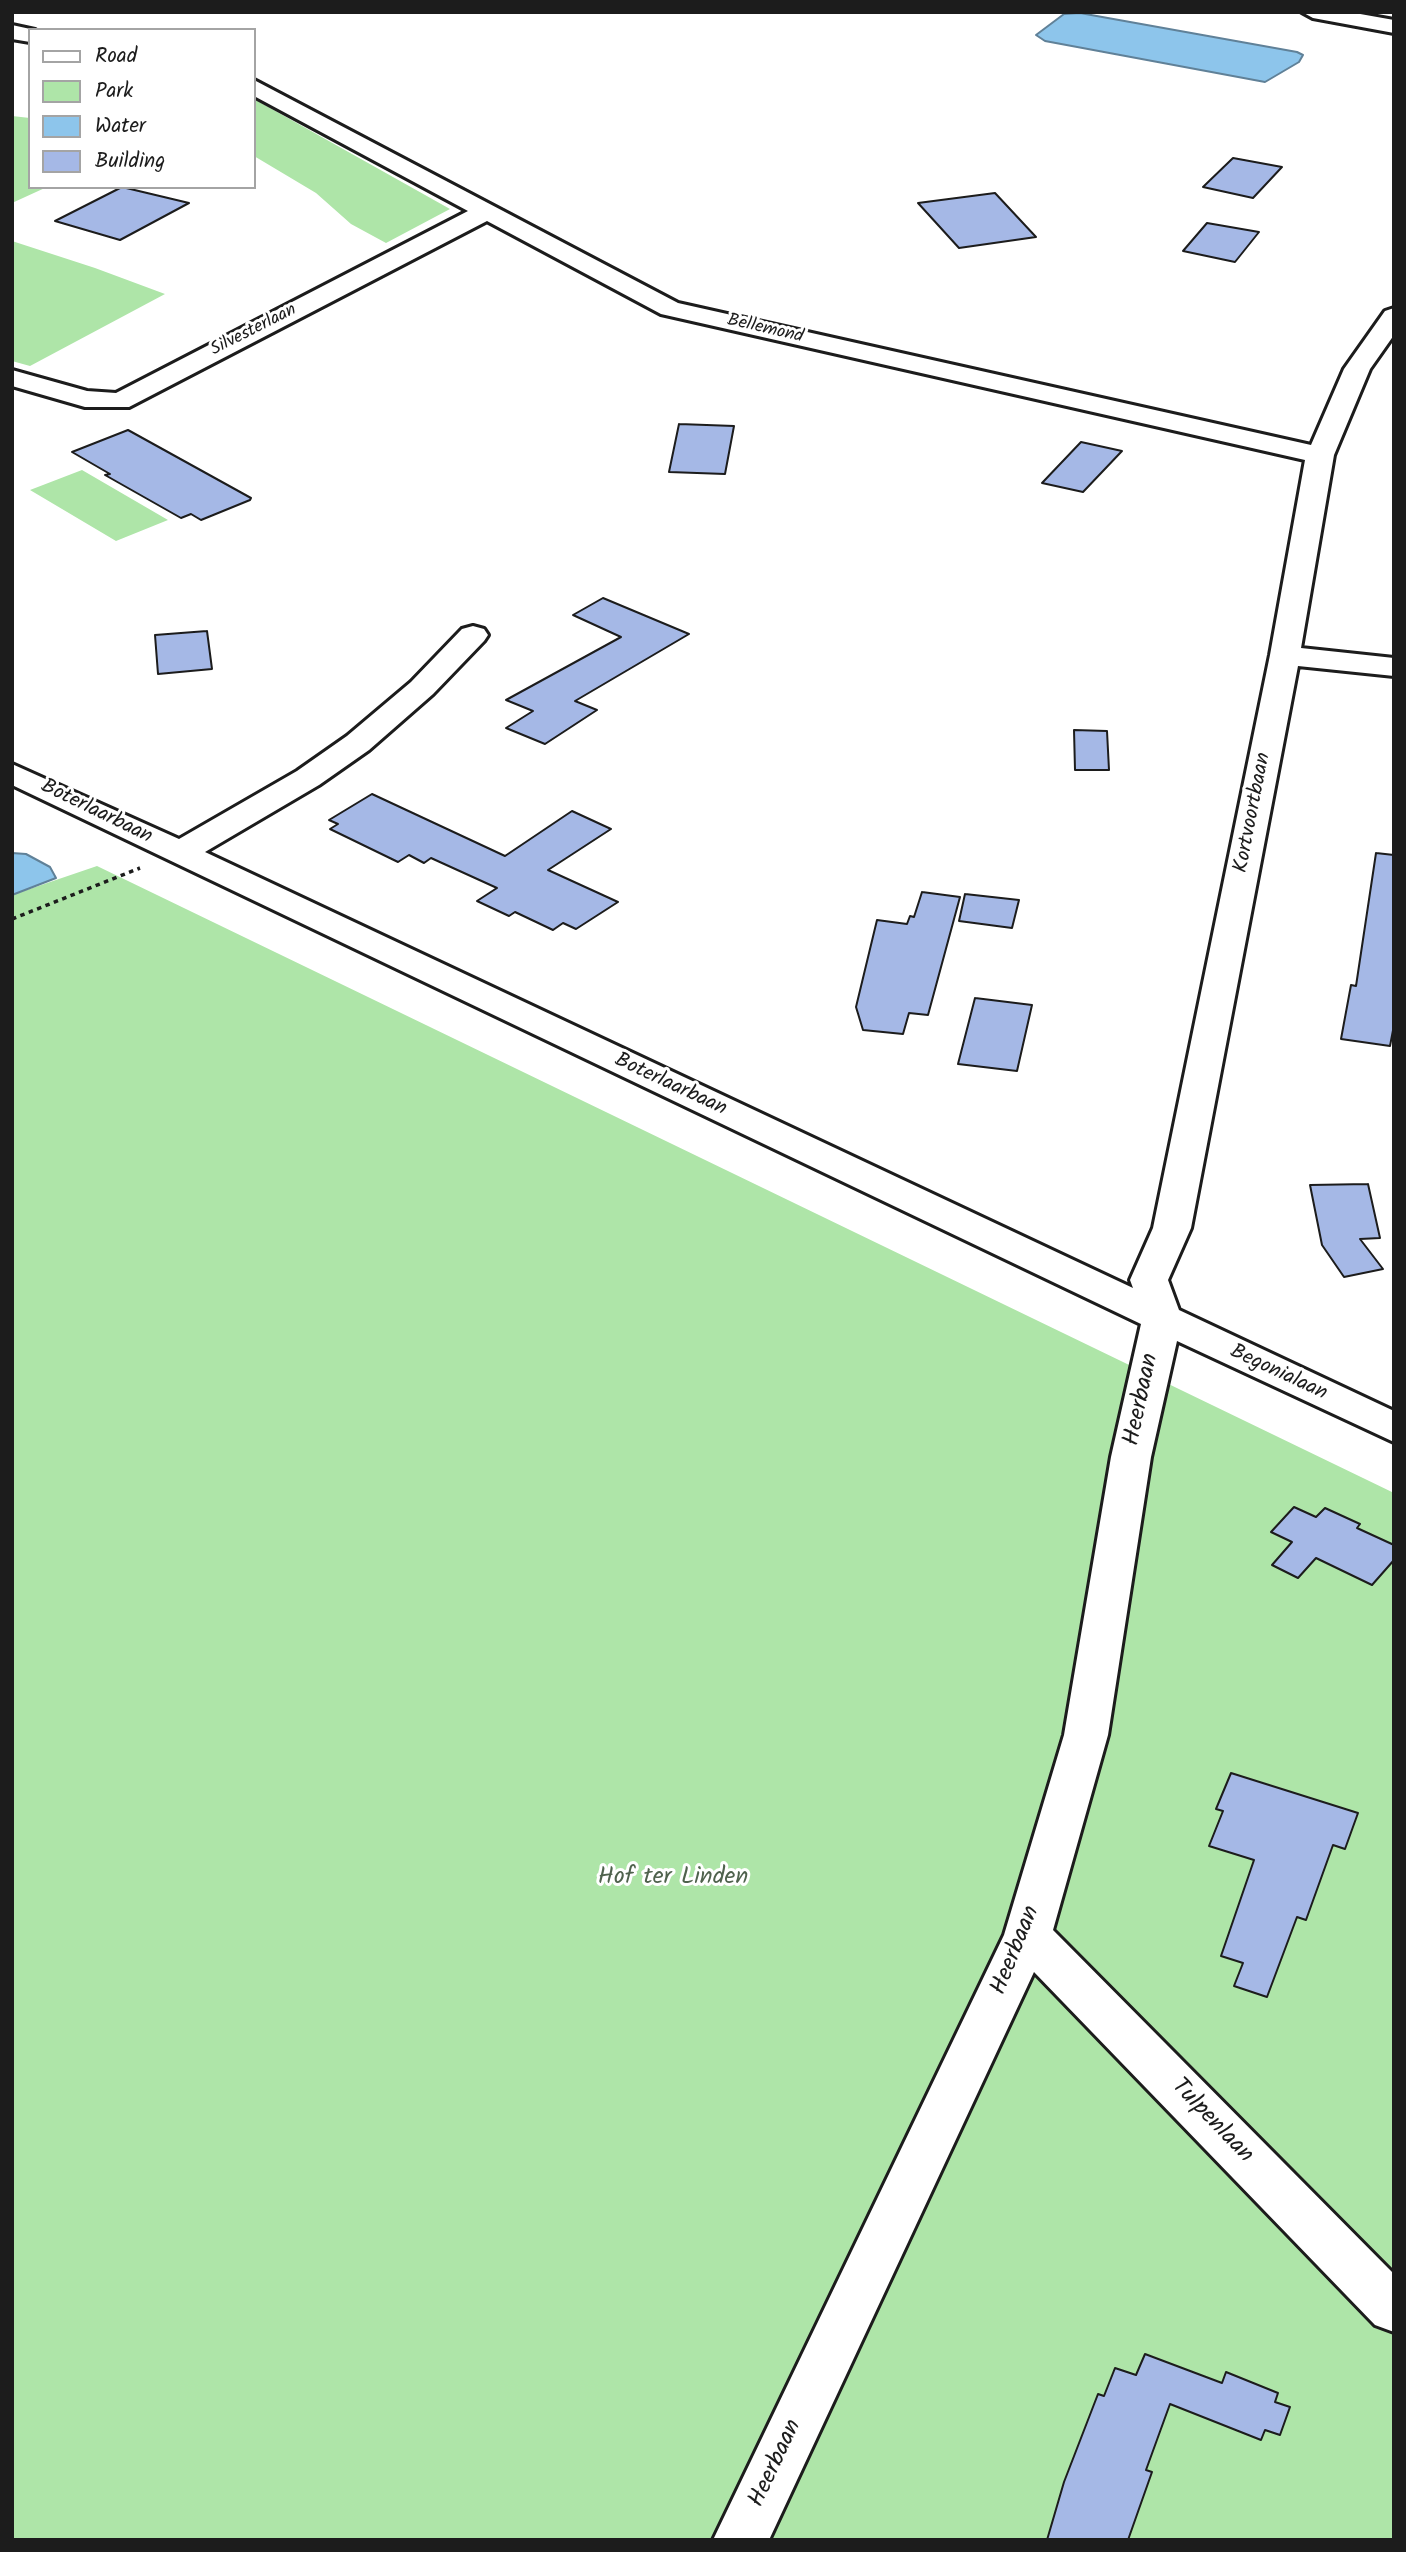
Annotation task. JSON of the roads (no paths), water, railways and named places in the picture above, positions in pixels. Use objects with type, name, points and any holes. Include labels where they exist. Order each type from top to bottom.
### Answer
[{"type":"street","points":[[1313,12],[1394,27]]},
{"type":"street","name":"Bellemond","points":[[256,88],[670,309],[1321,455]]},
{"type":"street","name":"Silvesterlaan","points":[[12,378],[92,401],[120,401],[488,211]]},
{"type":"street","name":"Kortvoortbaan","points":[[1162,1318],[1149,1280],[1172,1228],[1286,654],[1321,455],[1357,369],[1394,316]]},
{"type":"street","points":[[179,853],[308,778],[358,743],[422,688],[473,635]]},
{"type":"street","points":[[1286,654],[1394,667]]},
{"type":"street","name":"Boterlaarbaan","points":[[12,772],[1162,1318]]},
{"type":"street","name":"Begonialaan","points":[[1162,1318],[1394,1428]]},
{"type":"street","name":"Heerbaan","points":[[741,2540],[1028,1935],[1086,1735],[1131,1457],[1162,1318]]},
{"type":"street","name":"Tulpenlaan","points":[[1028,1935],[1394,2309]]},
{"type":"water","points":[[1080,13],[1303,55],[1299,62],[1265,82],[1045,41],[1036,35],[1064,14]]},
{"type":"water","points":[[12,853],[26,854],[50,867],[56,878],[12,895]]},
{"type":"park label","name":"Hof ter Linden","points":[[673,1879]]}]
